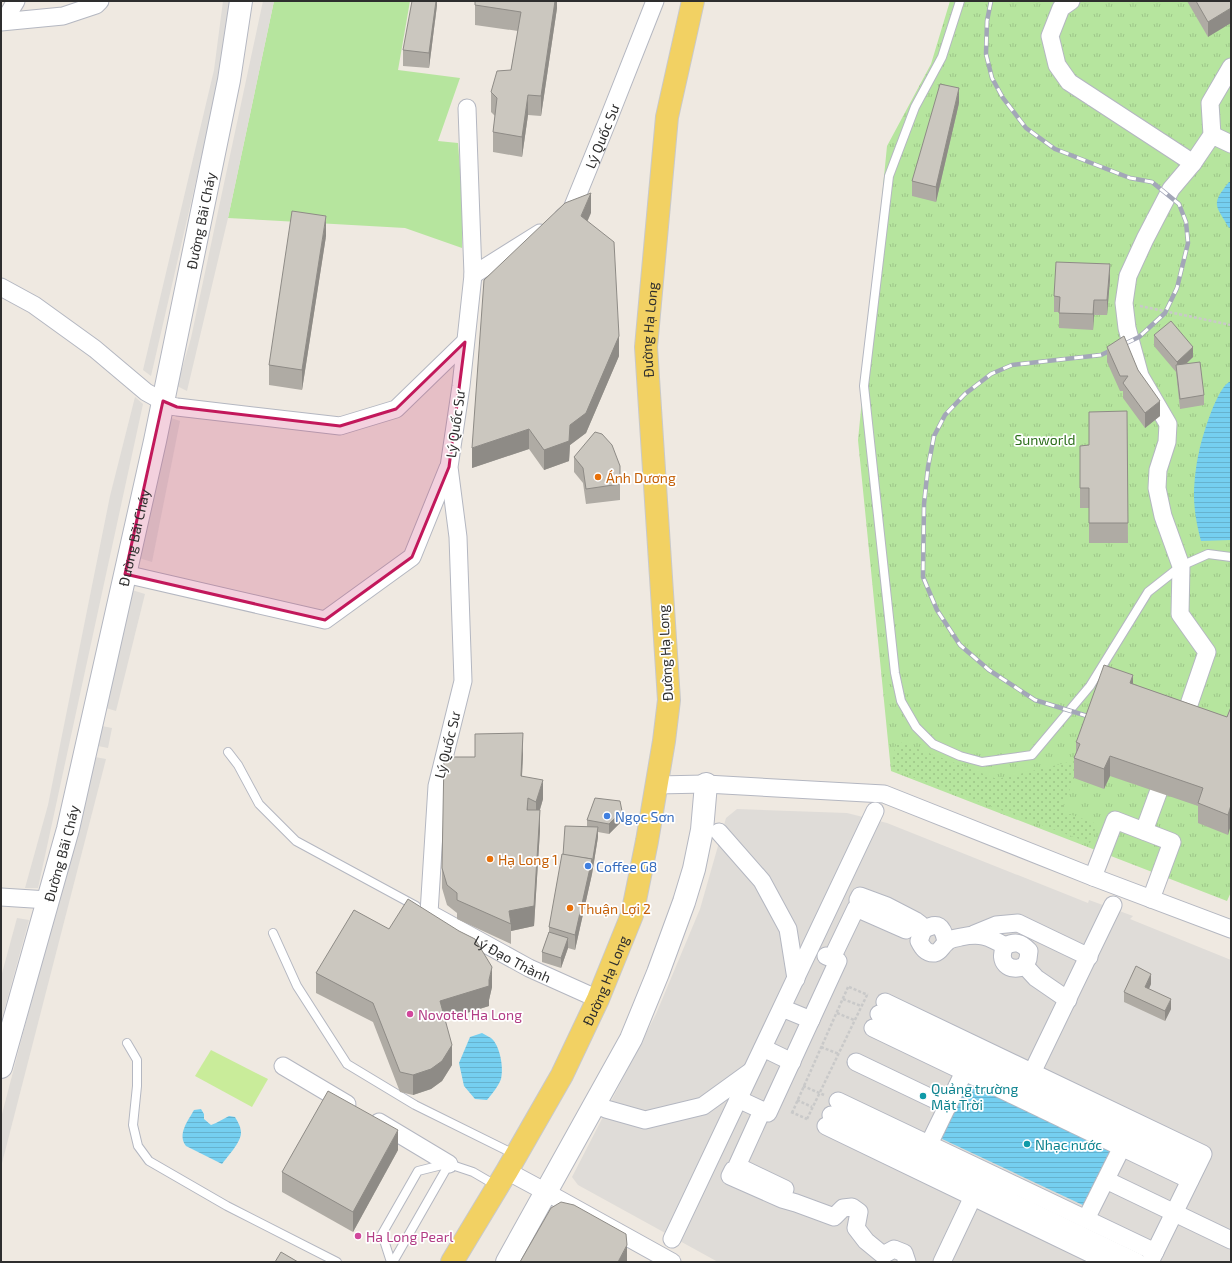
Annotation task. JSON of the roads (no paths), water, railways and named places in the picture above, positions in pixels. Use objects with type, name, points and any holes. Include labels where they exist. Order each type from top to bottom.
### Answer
[{"type":"main road","name":"Đường Bãi Cháy","points":[[1,1067],[68,829],[163,401],[229,80],[241,1]]},
{"type":"main road","name":"Đường Hạ Long","points":[[452,1262],[507,1171],[562,1075],[598,999],[632,915],[647,841],[664,741],[669,700],[646,347],[667,117],[694,1]]},
{"type":"main road","points":[[507,1262],[631,1039],[658,973],[684,902],[694,868],[702,830],[706,784]]},
{"type":"street","points":[[2,21],[16,1]]},
{"type":"street","points":[[2,21],[63,16],[96,5],[100,1]]},
{"type":"street","name":"Lý Quốc Sư","points":[[430,913],[437,786],[463,681],[458,538],[449,467],[461,386],[473,275],[549,228],[571,211],[655,1]]},
{"type":"street","points":[[1071,1],[1061,8],[1050,36],[1057,65],[1069,82],[1193,163]]},
{"type":"street","points":[[1183,722],[1207,652],[1180,614],[1181,566],[1163,516],[1157,488],[1158,470],[1167,442],[1168,424],[1140,376],[1127,328],[1124,303],[1128,276],[1170,189],[1193,163],[1212,135],[1210,102],[1231,67]]},
{"type":"street","points":[[467,108],[473,275]]},
{"type":"street","points":[[1212,135],[1231,144]]},
{"type":"street","points":[[1,287],[34,305],[95,349],[146,392],[171,406],[177,407],[340,426],[396,409],[465,342]]},
{"type":"street","points":[[125,574],[325,620],[412,557],[449,467]]},
{"type":"street","points":[[656,785],[706,784],[884,794],[1093,877],[1231,928]]},
{"type":"street","points":[[1144,831],[1158,793]]},
{"type":"street","points":[[672,1239],[875,811]]},
{"type":"street","points":[[1093,877],[1115,820],[1172,842],[1151,899]]},
{"type":"street","points":[[719,832],[762,881],[788,929],[796,979]]},
{"type":"street","points":[[832,958],[856,908],[906,930],[908,924],[858,900],[860,896],[887,906],[920,924],[923,930],[919,941],[926,952],[938,952],[946,942],[974,934],[996,925],[1018,923],[1088,957]]},
{"type":"street","points":[[1,897],[48,900]]},
{"type":"street","points":[[1026,1085],[1113,905]]},
{"type":"street","name":"Lý Đạo Thành","points":[[430,913],[530,968],[598,999]]},
{"type":"street","points":[[974,934],[990,937],[1005,946],[1002,953],[1002,960],[1007,966],[1013,969],[1025,966],[1036,978],[1068,1000]]},
{"type":"street","points":[[809,951],[838,961],[792,1062],[737,1166],[785,1189],[783,1194],[733,1170],[730,1176],[782,1200],[796,1203],[834,1217],[843,1208],[852,1207],[859,1212],[856,1228],[883,1259],[894,1249],[904,1254],[907,1262]]},
{"type":"street","points":[[782,1008],[811,1020]]},
{"type":"street","points":[[1193,1174],[1026,1085],[879,1015],[964,1072],[1026,1085],[1122,1148],[1193,1174]]},
{"type":"street","points":[[762,1048],[792,1062]]},
{"type":"street","points":[[856,1062],[948,1106]]},
{"type":"street","points":[[283,1066],[449,1164]]},
{"type":"street","points":[[606,1109],[645,1120],[703,1106],[752,1071]]},
{"type":"street","points":[[929,1144],[964,1072]]},
{"type":"street","points":[[738,1099],[774,1096]]},
{"type":"street","points":[[1108,1262],[979,1185],[929,1144],[832,1114],[979,1185],[1136,1262]]},
{"type":"street","points":[[1086,1219],[1122,1148]]},
{"type":"street","points":[[507,1171],[665,1260]]},
{"type":"street","points":[[979,1185],[1086,1219],[1152,1257],[1193,1174]]},
{"type":"street","points":[[1106,1180],[1231,1240]]},
{"type":"street","points":[[942,1262],[979,1185]]},
{"type":"lane","points":[[960,1],[942,57],[915,107],[889,176],[864,386],[895,673],[901,701],[916,727],[933,744],[960,756],[982,762],[1032,755],[1090,686],[1148,592],[1181,566],[1208,554],[1231,557]]},
{"type":"lane","points":[[228,752],[238,765],[259,804],[296,841],[430,913]]},
{"type":"lane","points":[[273,933],[297,986],[347,1064],[415,1105],[507,1171]]},
{"type":"lane","points":[[127,1043],[137,1060],[137,1086],[133,1125],[138,1146],[149,1161],[228,1206],[337,1262]]},
{"type":"lane","points":[[392,1262],[382,1234],[418,1171],[449,1164],[473,1172],[507,1171]]},
{"type":"lane","points":[[392,1262],[449,1164]]},
{"type":"water","points":[[1229,182],[1231,182],[1231,227],[1229,228],[1218,209],[1217,201]]},
{"type":"water","points":[[1231,381],[1231,540],[1201,541],[1194,501],[1198,457],[1211,413],[1221,392]]},
{"type":"water","points":[[482,1033],[491,1038],[497,1046],[502,1069],[500,1082],[487,1100],[475,1099],[464,1086],[459,1063],[470,1037]]},
{"type":"water","name":"Nhạc nước","points":[[967,1081],[1114,1150],[1087,1207],[940,1138]]},
{"type":"water","points":[[201,1109],[204,1114],[204,1119],[211,1125],[229,1116],[235,1117],[240,1127],[241,1133],[239,1141],[222,1164],[186,1146],[184,1141],[183,1132],[186,1123],[194,1110]]},
{"type":"railway","points":[[991,1],[987,21],[986,54],[992,78],[1003,98],[1026,128],[1055,149],[1130,178],[1152,182],[1179,204],[1186,222],[1188,243],[1177,288],[1165,313],[1139,337],[1101,355],[1012,365],[991,374],[965,394],[945,415],[934,436],[928,467],[924,504],[923,577],[937,610],[960,645],[989,670],[1035,700],[1097,719]]},
{"type":"place","name":"Ánh Dương","points":[[598,477]]},
{"type":"place","name":"Ngọc Sơn","points":[[607,816]]},
{"type":"place","name":"Hạ Long 1","points":[[490,859]]},
{"type":"place","name":"Coffee G8","points":[[588,866]]},
{"type":"place","name":"Thuận Lợi 2","points":[[570,908]]},
{"type":"place","name":"Novotel Ha Long","points":[[410,1014]]},
{"type":"place","name":"Quảng trường Mặt Trời","points":[[923,1096]]},
{"type":"place","name":"Nhạc nước","points":[[1027,1144]]},
{"type":"place","name":"Ha Long Pearl","points":[[358,1236]]},
{"type":"park label","name":"Sunworld","points":[[1045,439]]}]
